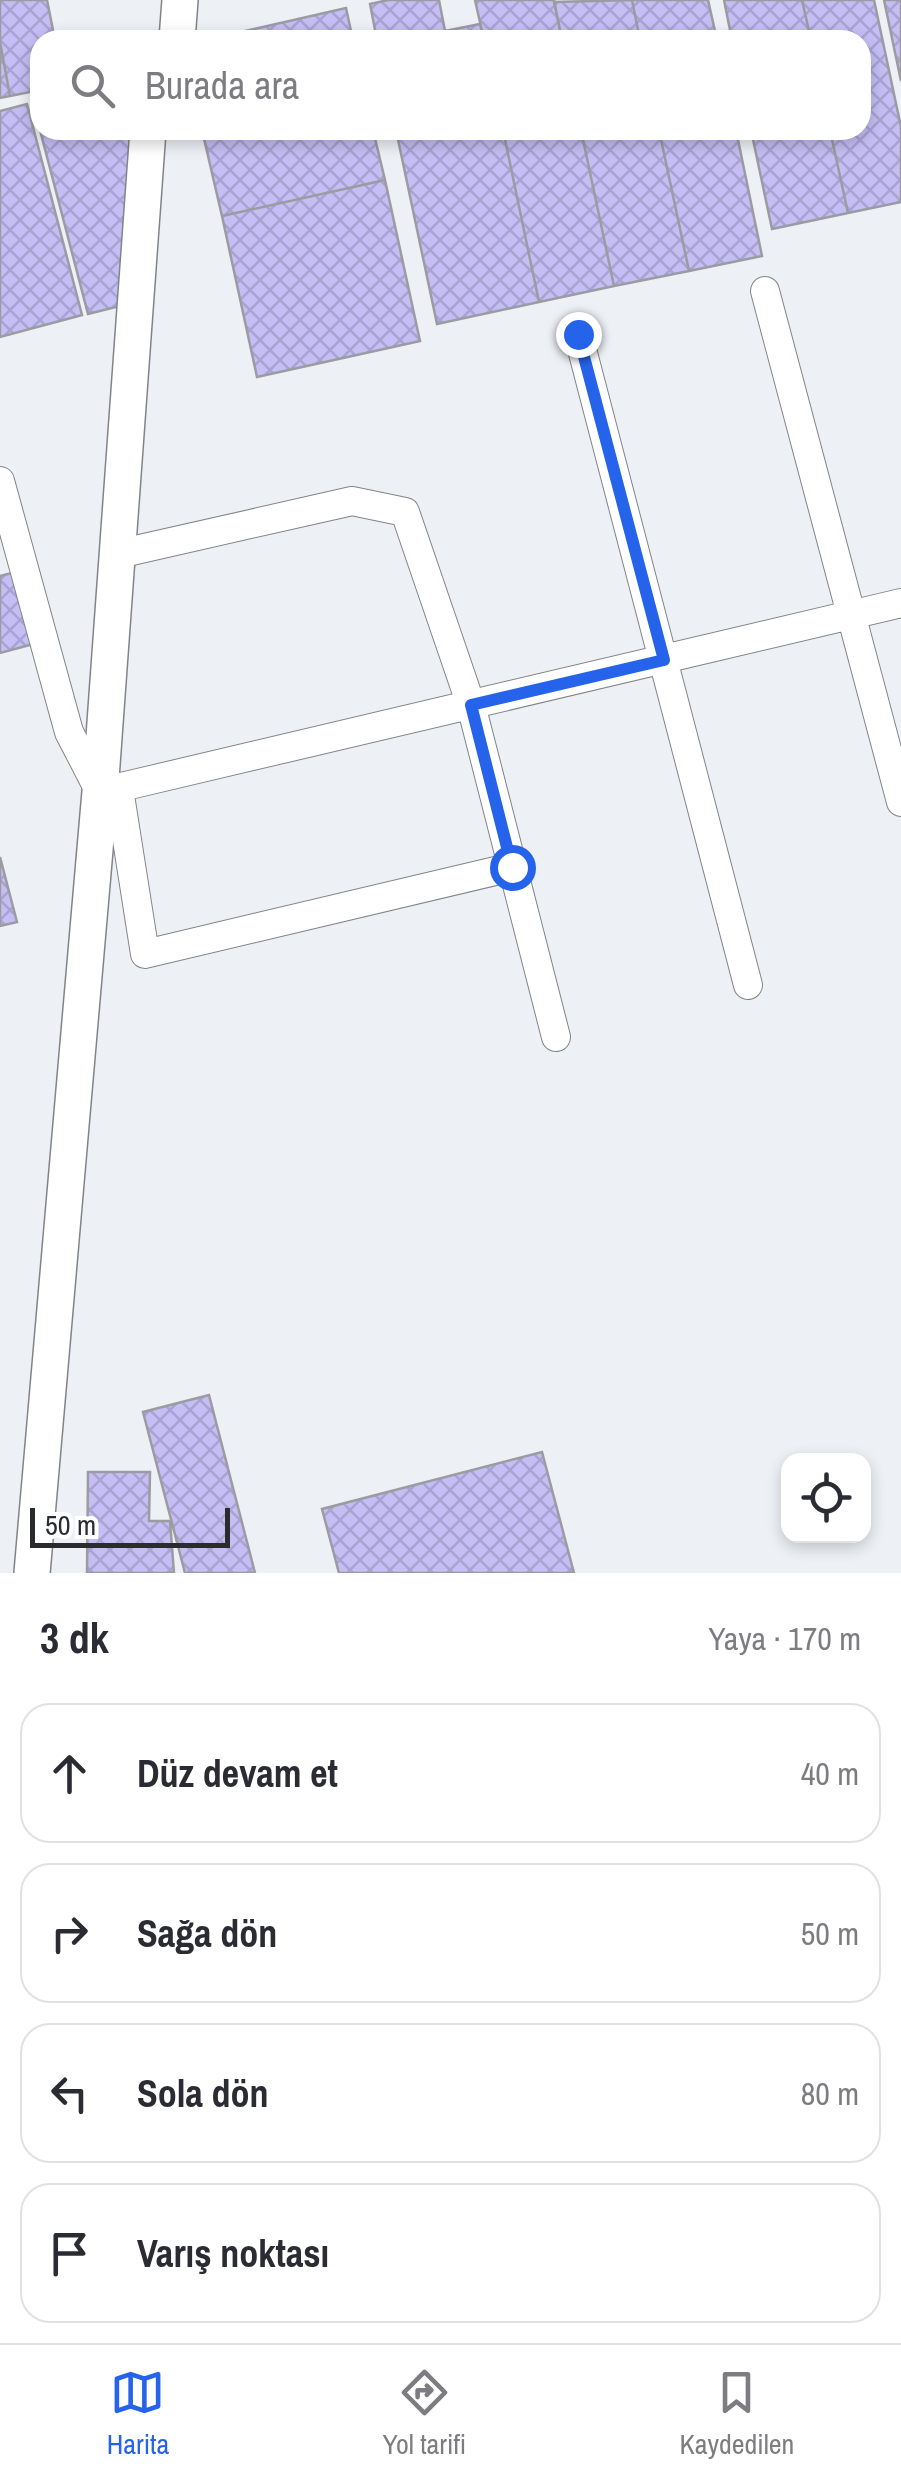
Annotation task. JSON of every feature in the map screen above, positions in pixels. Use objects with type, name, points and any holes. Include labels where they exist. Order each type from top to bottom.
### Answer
[{"type":"street","points":[[128,552],[148,140]]},
{"type":"street","points":[[32,1573],[169,140]]},
{"type":"street","points":[[765,291],[901,802]]},
{"type":"street","points":[[578,334],[748,985]]},
{"type":"street","points":[[0,481],[69,732],[109,791],[145,954],[512,867]]},
{"type":"street","points":[[128,552],[352,501],[405,512],[471,705],[556,1037]]},
{"type":"street","points":[[109,791],[901,603]]},
{"type":"building","points":[[0,0],[47,0],[53,30],[30,30],[30,92],[10,96],[0,42]]},
{"type":"building","points":[[439,0],[445,30],[375,30],[370,4]]},
{"type":"building","points":[[475,0],[554,0],[560,30],[482,30]]},
{"type":"building","points":[[632,0],[708,0],[715,30],[638,30]]},
{"type":"building","points":[[632,0],[638,30],[560,30],[554,2]]},
{"type":"building","points":[[724,0],[802,0],[809,30],[730,30]]},
{"type":"building","points":[[802,0],[874,0],[901,127],[901,202],[848,213],[832,140],[871,140],[871,30],[809,30]]},
{"type":"building","points":[[884,0],[901,0],[901,81]]},
{"type":"building","points":[[346,8],[351,30],[250,30]]},
{"type":"building","points":[[480,24],[482,30],[450,30]]},
{"type":"building","points":[[0,42],[10,96],[0,98]]},
{"type":"building","points":[[27,104],[30,140],[36,140],[82,315],[0,337],[0,111]]},
{"type":"building","points":[[43,140],[143,140],[128,304],[88,314]]},
{"type":"building","points":[[204,140],[375,140],[385,180],[222,216]]},
{"type":"building","points":[[398,140],[505,140],[539,302],[437,324]]},
{"type":"building","points":[[505,140],[583,140],[614,286],[539,302]]},
{"type":"building","points":[[583,140],[661,140],[689,271],[614,286]]},
{"type":"building","points":[[661,140],[738,140],[762,256],[689,271]]},
{"type":"building","points":[[753,140],[832,140],[848,213],[772,229]]},
{"type":"building","points":[[385,180],[420,341],[257,377],[222,216]]},
{"type":"building","points":[[19,571],[37,643],[0,653],[0,576]]},
{"type":"building","points":[[0,857],[17,922],[0,926]]},
{"type":"building","points":[[209,1395],[255,1573],[185,1573],[143,1412]]},
{"type":"building","points":[[542,1452],[574,1573],[339,1573],[322,1509]]},
{"type":"building","points":[[88,1472],[150,1472],[149,1521],[170,1521],[174,1573],[87,1573]]},
{"type":"route","points":[[512,867],[471,705],[664,660],[578,334]]}]
